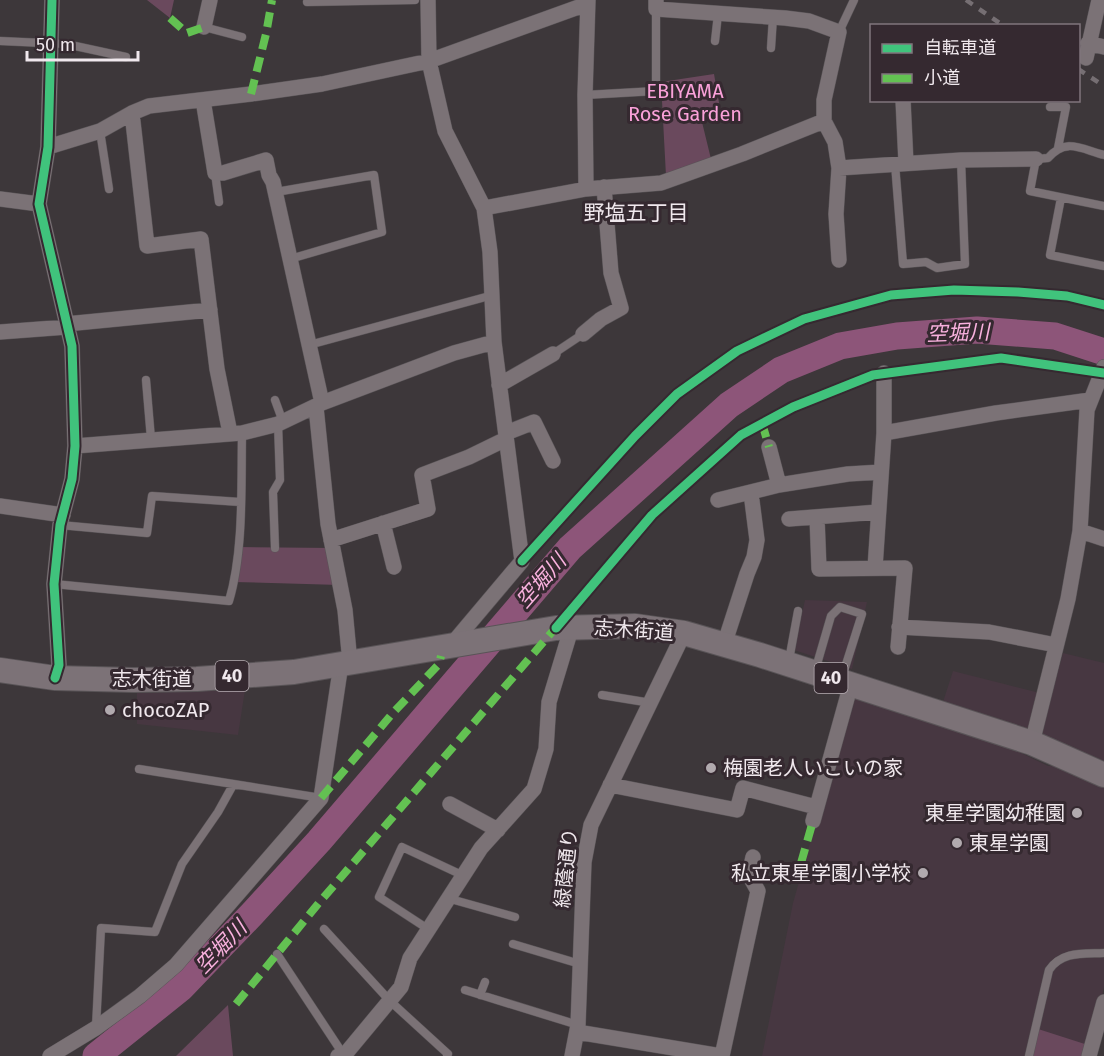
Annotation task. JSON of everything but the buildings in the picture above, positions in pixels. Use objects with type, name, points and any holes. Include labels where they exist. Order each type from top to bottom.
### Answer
[{"type":"main road","name":"志木街道","points":[[0,670],[55,678],[197,679],[294,672],[457,643],[572,626],[635,626],[684,633],[788,664],[1032,743],[1104,775]]},
{"type":"street","points":[[52,0],[48,147],[39,204],[72,346],[75,446],[72,478],[62,520],[54,584],[59,665],[55,678]]},
{"type":"street","points":[[204,27],[210,0]]},
{"type":"street","points":[[428,0],[429,61],[446,131],[484,208],[494,295],[494,342],[522,561],[457,643]]},
{"type":"street","points":[[1099,0],[1087,51],[1104,47]]},
{"type":"street","points":[[48,147],[100,131],[149,105],[322,84],[429,61],[587,2],[586,189]]},
{"type":"street","points":[[656,5],[718,14],[809,21],[839,32],[824,100],[824,121],[835,142],[839,168],[836,214],[839,260]]},
{"type":"street","points":[[50,1056],[96,1028],[140,996],[176,965],[248,885],[321,798],[345,664],[345,610],[328,524],[319,405],[309,345],[276,192],[266,160],[223,173],[215,173],[203,100]]},
{"type":"street","points":[[900,164],[903,102]]},
{"type":"street","points":[[132,113],[147,246],[201,239],[217,369],[236,433]]},
{"type":"street","points":[[484,208],[586,189],[661,183],[824,121]]},
{"type":"street","points":[[839,168],[961,160],[1036,159]]},
{"type":"street","points":[[582,334],[601,319],[621,308],[611,273],[604,187]]},
{"type":"street","points":[[0,199],[39,204]]},
{"type":"street","points":[[0,332],[210,310]]},
{"type":"street","points":[[75,446],[236,433],[281,423],[319,405],[454,353],[494,342]]},
{"type":"street","points":[[499,385],[553,354]]},
{"type":"street","points":[[1032,743],[1068,599],[1080,531],[1087,410],[1103,371]]},
{"type":"street","points":[[875,568],[884,433],[884,373]]},
{"type":"street","points":[[884,433],[996,413],[1090,400]]},
{"type":"street","points":[[332,540],[428,509],[422,475],[469,457],[534,422],[553,461]]},
{"type":"street","points":[[769,447],[779,485]]},
{"type":"street","points":[[718,500],[779,485],[848,474],[881,472]]},
{"type":"street","points":[[724,645],[756,549],[751,493]]},
{"type":"street","points":[[0,506],[62,520]]},
{"type":"street","points":[[789,519],[878,512]]},
{"type":"street","points":[[818,517],[819,569],[905,568],[898,647]]},
{"type":"street","points":[[383,523],[394,567]]},
{"type":"street","points":[[1080,531],[1104,539]]},
{"type":"street","points":[[342,1055],[347,1052],[401,987],[410,958],[480,848],[534,789],[546,749],[549,702],[572,626]]},
{"type":"street","points":[[899,627],[989,632],[1056,645]]},
{"type":"street","name":"緑蔭通り","points":[[572,1056],[578,1028],[584,862],[591,825],[684,633]]},
{"type":"street","points":[[610,785],[737,810],[743,788],[814,814],[846,683]]},
{"type":"street","points":[[450,804],[498,830]]},
{"type":"street","points":[[578,1028],[722,1056],[758,891],[750,875],[753,857]]},
{"type":"street","points":[[1089,1056],[1104,1002]]},
{"type":"lane","points":[[308,2],[416,0]]},
{"type":"lane","points":[[839,32],[854,0]]},
{"type":"lane","points":[[585,95],[656,91],[656,5]]},
{"type":"lane","points":[[715,41],[718,14]]},
{"type":"lane","points":[[771,48],[773,17]]},
{"type":"lane","points":[[204,27],[242,37]]},
{"type":"lane","points":[[0,41],[66,44],[126,57]]},
{"type":"lane","points":[[1050,107],[1066,107],[1058,148]]},
{"type":"lane","points":[[100,131],[109,189]]},
{"type":"lane","points":[[1104,155],[1066,145],[1058,148],[1048,158],[1036,159],[1030,191],[1104,206]]},
{"type":"lane","points":[[900,164],[903,264],[926,262],[937,268],[965,264],[961,160]]},
{"type":"lane","points":[[215,173],[219,202]]},
{"type":"lane","points":[[276,192],[374,176],[382,232],[290,259]]},
{"type":"lane","points":[[1061,198],[1050,255],[1104,266]]},
{"type":"lane","points":[[309,345],[494,295]]},
{"type":"lane","points":[[553,354],[582,334]]},
{"type":"lane","points":[[146,380],[151,439]]},
{"type":"lane","points":[[275,400],[281,423],[280,480],[273,492],[275,548]]},
{"type":"lane","points":[[54,584],[229,600],[234,582],[240,502],[236,433]]},
{"type":"lane","points":[[62,520],[147,533],[152,496],[240,502]]},
{"type":"lane","points":[[814,673],[831,616],[840,607],[862,614],[846,683]]},
{"type":"lane","points":[[788,664],[798,611]]},
{"type":"lane","points":[[602,695],[651,703]]},
{"type":"lane","points":[[139,769],[321,798]]},
{"type":"lane","points":[[96,1028],[100,928],[155,932],[182,864],[218,812],[233,785]]},
{"type":"lane","points":[[428,929],[379,897],[402,847],[462,875]]},
{"type":"lane","points":[[447,898],[515,917]]},
{"type":"lane","points":[[324,929],[390,1002],[448,1054],[447,1056]]},
{"type":"lane","points":[[513,944],[580,964]]},
{"type":"lane","points":[[1029,1056],[1049,970],[1055,962],[1068,955],[1104,953]]},
{"type":"lane","points":[[277,954],[342,1055]]},
{"type":"lane","points":[[480,995],[484,982]]},
{"type":"lane","points":[[465,990],[578,1028]]},
{"type":"shaded area","points":[[805,600],[867,602],[852,669],[794,650]]},
{"type":"shaded area","points":[[1063,653],[1104,663],[1104,761],[1041,734]]},
{"type":"shaded area","points":[[953,671],[1044,694],[1035,731],[943,702]]},
{"type":"shaded area","points":[[245,690],[238,735],[137,724],[137,693]]},
{"type":"shaded area","name":"東星学園","points":[[852,695],[1007,746],[1048,766],[1060,765],[1104,784],[1104,987],[1089,1056],[762,1056],[793,903]]},
{"type":"green space","points":[[147,0],[174,0],[170,18]]},
{"type":"green space","name":"EBIYAMA Rose Garden","points":[[714,74],[721,114],[701,118],[711,159],[666,176],[661,82]]},
{"type":"green space","points":[[238,547],[333,548],[340,585],[234,582]]},
{"type":"green space","points":[[228,1005],[233,1056],[176,1056]]},
{"type":"green space","points":[[1035,1028],[1091,1046],[1089,1056],[1029,1056]]},
{"type":"waterway","name":"空堀川","points":[[96,1056],[181,988],[253,913],[319,841],[570,548],[729,405],[781,370],[840,346],[897,336],[977,330],[1055,336],[1104,352]]},
{"type":"railway","points":[[966,0],[1001,24]]},
{"type":"railway","points":[[1080,70],[1104,86]]},
{"type":"marked path","points":[[251,94],[272,0]]},
{"type":"marked path","points":[[170,18],[187,33],[204,27]]},
{"type":"marked path","points":[[762,423],[769,447]]},
{"type":"marked path","points":[[236,1004],[318,904],[558,625]]},
{"type":"marked path","points":[[321,798],[392,714],[439,664],[441,656]]},
{"type":"marked path","points":[[801,863],[813,821]]},
{"type":"cycle path","points":[[52,0],[48,147],[39,204],[72,346],[75,446],[72,479],[60,525],[54,584],[59,665],[55,678]]},
{"type":"cycle path","points":[[522,561],[635,436],[677,394],[737,351],[804,319],[891,295],[954,290],[1067,296],[1104,305]]},
{"type":"cycle path","points":[[556,628],[652,515],[741,435],[793,407],[873,375],[1001,358],[1104,373]]},
{"type":"place","name":"chocoZAP","points":[[110,710]]},
{"type":"place","name":"梅園老人いこいの家","points":[[711,768]]},
{"type":"place","name":"東星学園幼稚園","points":[[1077,813]]},
{"type":"place","name":"東星学園","points":[[957,843]]},
{"type":"place","name":"私立東星学園小学校","points":[[923,873]]},
{"type":"district","name":"野塩五丁目","points":[[636,213]]}]
